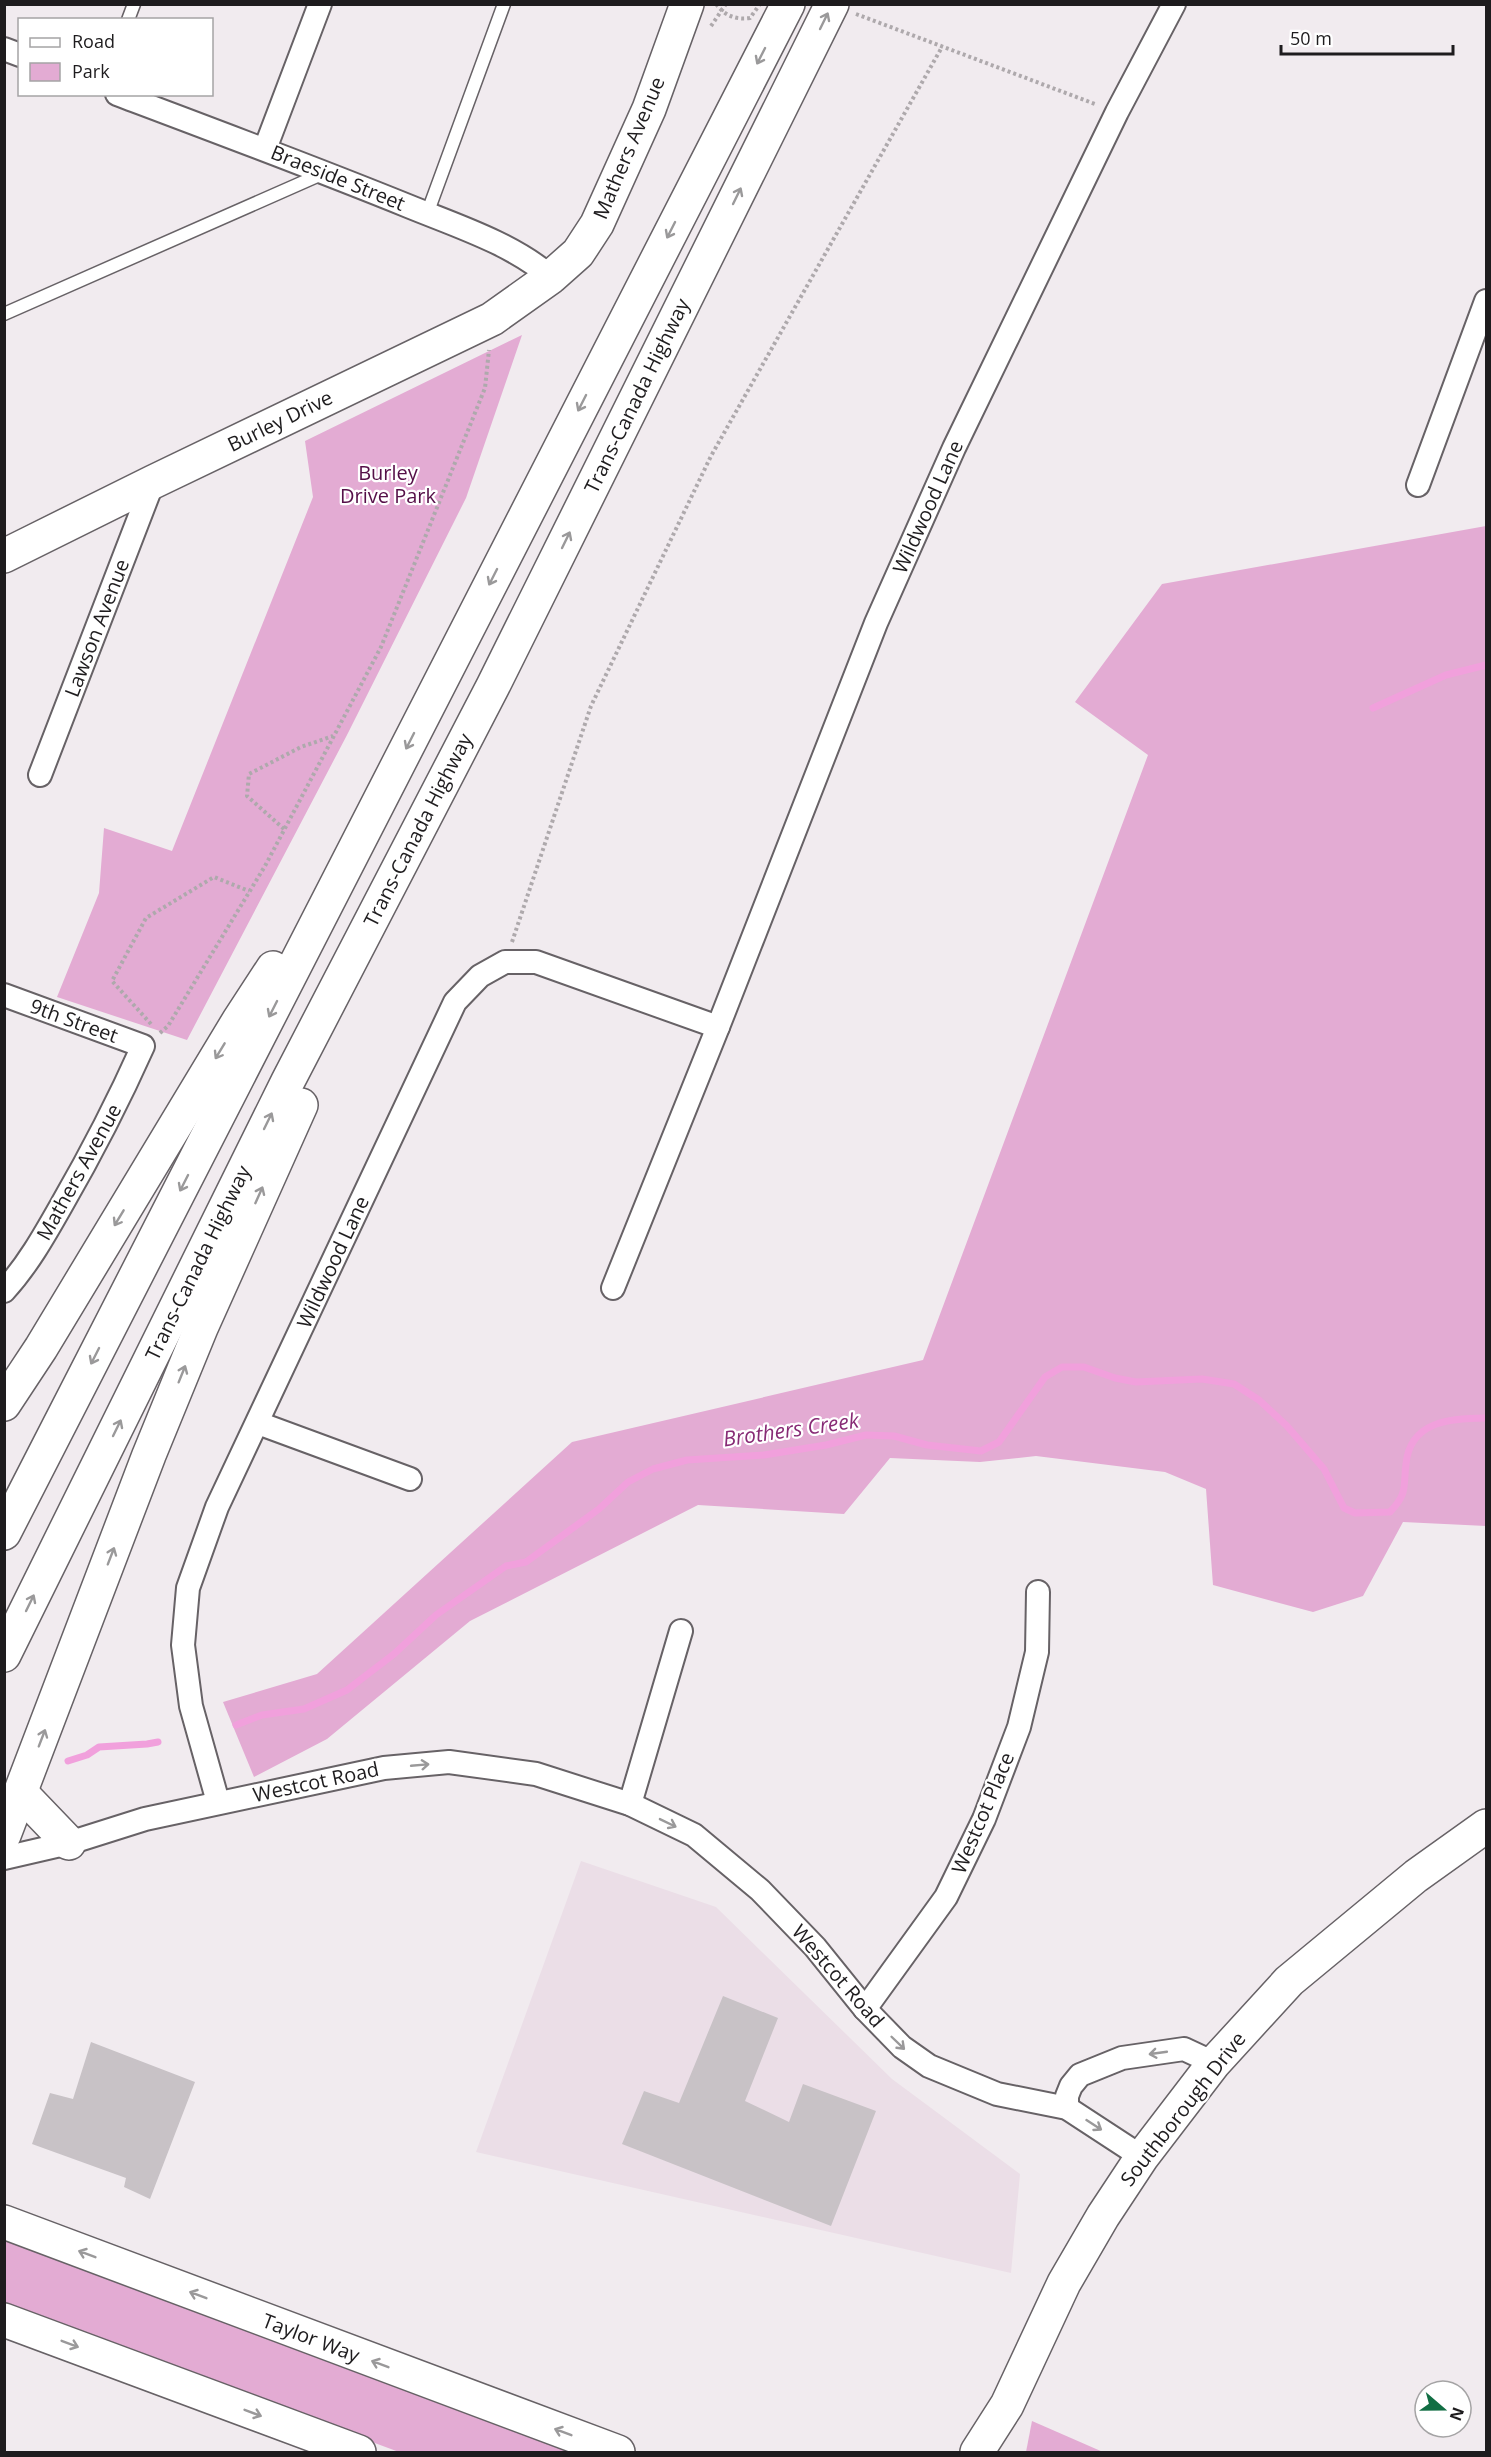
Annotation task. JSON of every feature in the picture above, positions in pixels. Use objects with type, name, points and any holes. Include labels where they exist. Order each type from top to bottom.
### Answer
[{"type":"main road","name":"Mathers Avenue","points":[[551,277],[578,253],[597,224],[649,109],[687,4]]},
{"type":"main road","points":[[4,1533],[788,4]]},
{"type":"main road","name":"Trans-Canada Highway","points":[[4,1655],[293,1071],[843,9]]},
{"type":"main road","name":"Burley Drive","points":[[4,556],[492,319],[551,277]]},
{"type":"main road","points":[[4,1835],[149,1455],[201,1328],[493,686]]},
{"type":"main road","points":[[4,1404],[41,1348],[239,1020],[366,826]]},
{"type":"main road","points":[[21,1793],[69,1843]]},
{"type":"main road","name":"Southborough Drive","points":[[977,2452],[1007,2405],[1064,2283],[1103,2216],[1142,2157],[1214,2063],[1289,1981],[1416,1876],[1486,1826]]},
{"type":"main road","name":"Taylor Way","points":[[4,2222],[618,2452]]},
{"type":"main road","points":[[4,2320],[359,2452]]},
{"type":"main road","name":"Southborough Drive","points":[[996,2452],[1007,2405]]},
{"type":"street","points":[[264,149],[320,4]]},
{"type":"street","name":"Wildwood Lane","points":[[613,1288],[876,623],[954,448],[1117,112],[1174,4]]},
{"type":"street","name":"Braeside Street","points":[[122,96],[325,172],[501,245],[532,261],[551,277]]},
{"type":"street","points":[[1418,485],[1486,301]]},
{"type":"street","name":"Lawson Avenue","points":[[40,775],[153,482]]},
{"type":"street","name":"Wildwood Lane","points":[[218,1803],[191,1706],[183,1645],[188,1588],[217,1507],[455,1002],[480,976],[505,962],[536,962],[718,1027]]},
{"type":"street","name":"9th Street","points":[[4,995],[151,1040]]},
{"type":"street","name":"Mathers Avenue","points":[[4,1291],[31,1257],[67,1196],[151,1040]]},
{"type":"street","points":[[258,1423],[410,1479]]},
{"type":"street","name":"Westcot Place","points":[[865,2009],[946,1897],[984,1819],[1019,1727],[1035,1663],[1038,1592]]},
{"type":"street","points":[[630,1804],[681,1631]]},
{"type":"street","name":"Westcot Road","points":[[4,1858],[69,1843],[145,1818],[384,1768],[449,1762],[536,1774],[630,1804],[694,1835],[760,1890],[815,1947],[865,2009],[902,2047],[929,2066],[997,2094],[1067,2108],[1142,2157]]},
{"type":"street","points":[[1067,2108],[1067,2096],[1071,2086],[1080,2075],[1122,2058],[1184,2049],[1214,2063]]},
{"type":"lane","points":[[426,214],[504,4]]},
{"type":"lane","points":[[4,314],[325,172]]},
{"type":"path","points":[[716,4],[721,10],[739,19],[750,18],[760,4]]},
{"type":"path","points":[[843,9],[1117,112]]},
{"type":"path","points":[[505,962],[596,695],[711,456],[942,47]]},
{"type":"path","points":[[250,891],[214,877],[146,918],[112,981],[151,1040],[168,1026],[250,891],[381,647],[485,388],[492,319]]},
{"type":"path","points":[[285,829],[247,796],[249,774],[301,747],[333,736]]},
{"type":"shaded area","points":[[581,1861],[716,1907],[892,2079],[1020,2174],[1011,2273],[476,2152]]},
{"type":"green space","name":"Burley Drive Park","points":[[522,335],[466,498],[347,735],[187,1040],[57,997],[99,893],[104,828],[172,851],[313,497],[305,441]]},
{"type":"green space","points":[[1486,526],[1486,1526],[1403,1522],[1363,1596],[1313,1612],[1213,1585],[1206,1489],[1165,1472],[1036,1456],[980,1462],[890,1458],[844,1514],[698,1505],[470,1621],[327,1739],[254,1777],[223,1702],[317,1674],[572,1442],[923,1360],[1148,755],[1075,702],[1162,584]]},
{"type":"green space","points":[[4,2236],[585,2452],[399,2452],[5,2306]]},
{"type":"green space","points":[[1032,2421],[1103,2452],[1026,2452]]},
{"type":"building","points":[[723,1996],[778,2018],[745,2101],[789,2122],[803,2084],[876,2111],[831,2226],[622,2144],[644,2091],[679,2103]]},
{"type":"building","points":[[91,2042],[195,2082],[150,2199],[124,2187],[126,2178],[32,2144],[50,2093],[73,2099]]},
{"type":"waterway","points":[[1373,708],[1446,675],[1486,665]]},
{"type":"waterway","name":"Brothers Creek","points":[[236,1725],[262,1715],[304,1709],[347,1690],[394,1654],[436,1615],[506,1566],[526,1562],[599,1509],[628,1482],[653,1469],[687,1460],[764,1455],[826,1445],[866,1435],[894,1436],[927,1445],[981,1451],[999,1442],[1045,1377],[1062,1367],[1084,1367],[1115,1378],[1136,1382],[1202,1379],[1234,1384],[1259,1400],[1287,1426],[1324,1469],[1344,1508],[1355,1513],[1390,1512],[1396,1505],[1404,1490],[1409,1450],[1415,1439],[1424,1431],[1446,1421],[1486,1418]]},
{"type":"waterway","name":"Brothers Creek","points":[[68,1761],[87,1755],[99,1747],[158,1742]]}]
